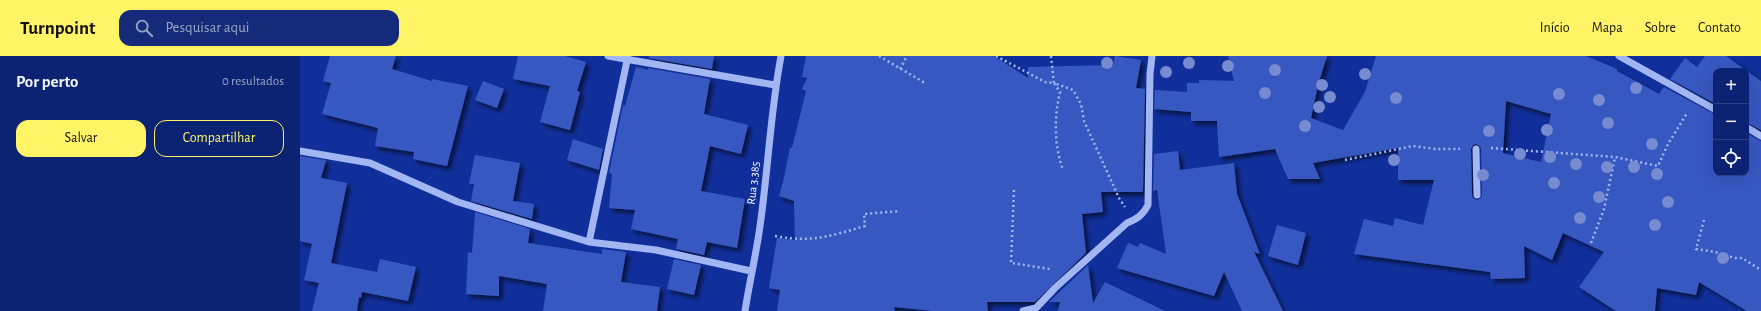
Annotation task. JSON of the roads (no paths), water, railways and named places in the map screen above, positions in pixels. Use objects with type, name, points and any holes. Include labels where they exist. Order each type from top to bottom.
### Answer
[{"type":"street","points":[[608,56],[628,58],[775,85]]},
{"type":"street","name":"Rua 3.385","points":[[745,311],[759,233],[775,85],[781,56]]},
{"type":"street","points":[[1023,311],[1036,308],[1055,288],[1126,223],[1135,220],[1143,214],[1148,205],[1149,97],[1152,56]]},
{"type":"street","points":[[1619,56],[1713,108]]},
{"type":"street","points":[[589,242],[628,58]]},
{"type":"street","points":[[1749,129],[1761,136]]},
{"type":"street","points":[[1476,149],[1477,194]]},
{"type":"street","points":[[300,151],[370,163],[458,202],[589,242],[656,250],[751,271]]}]
